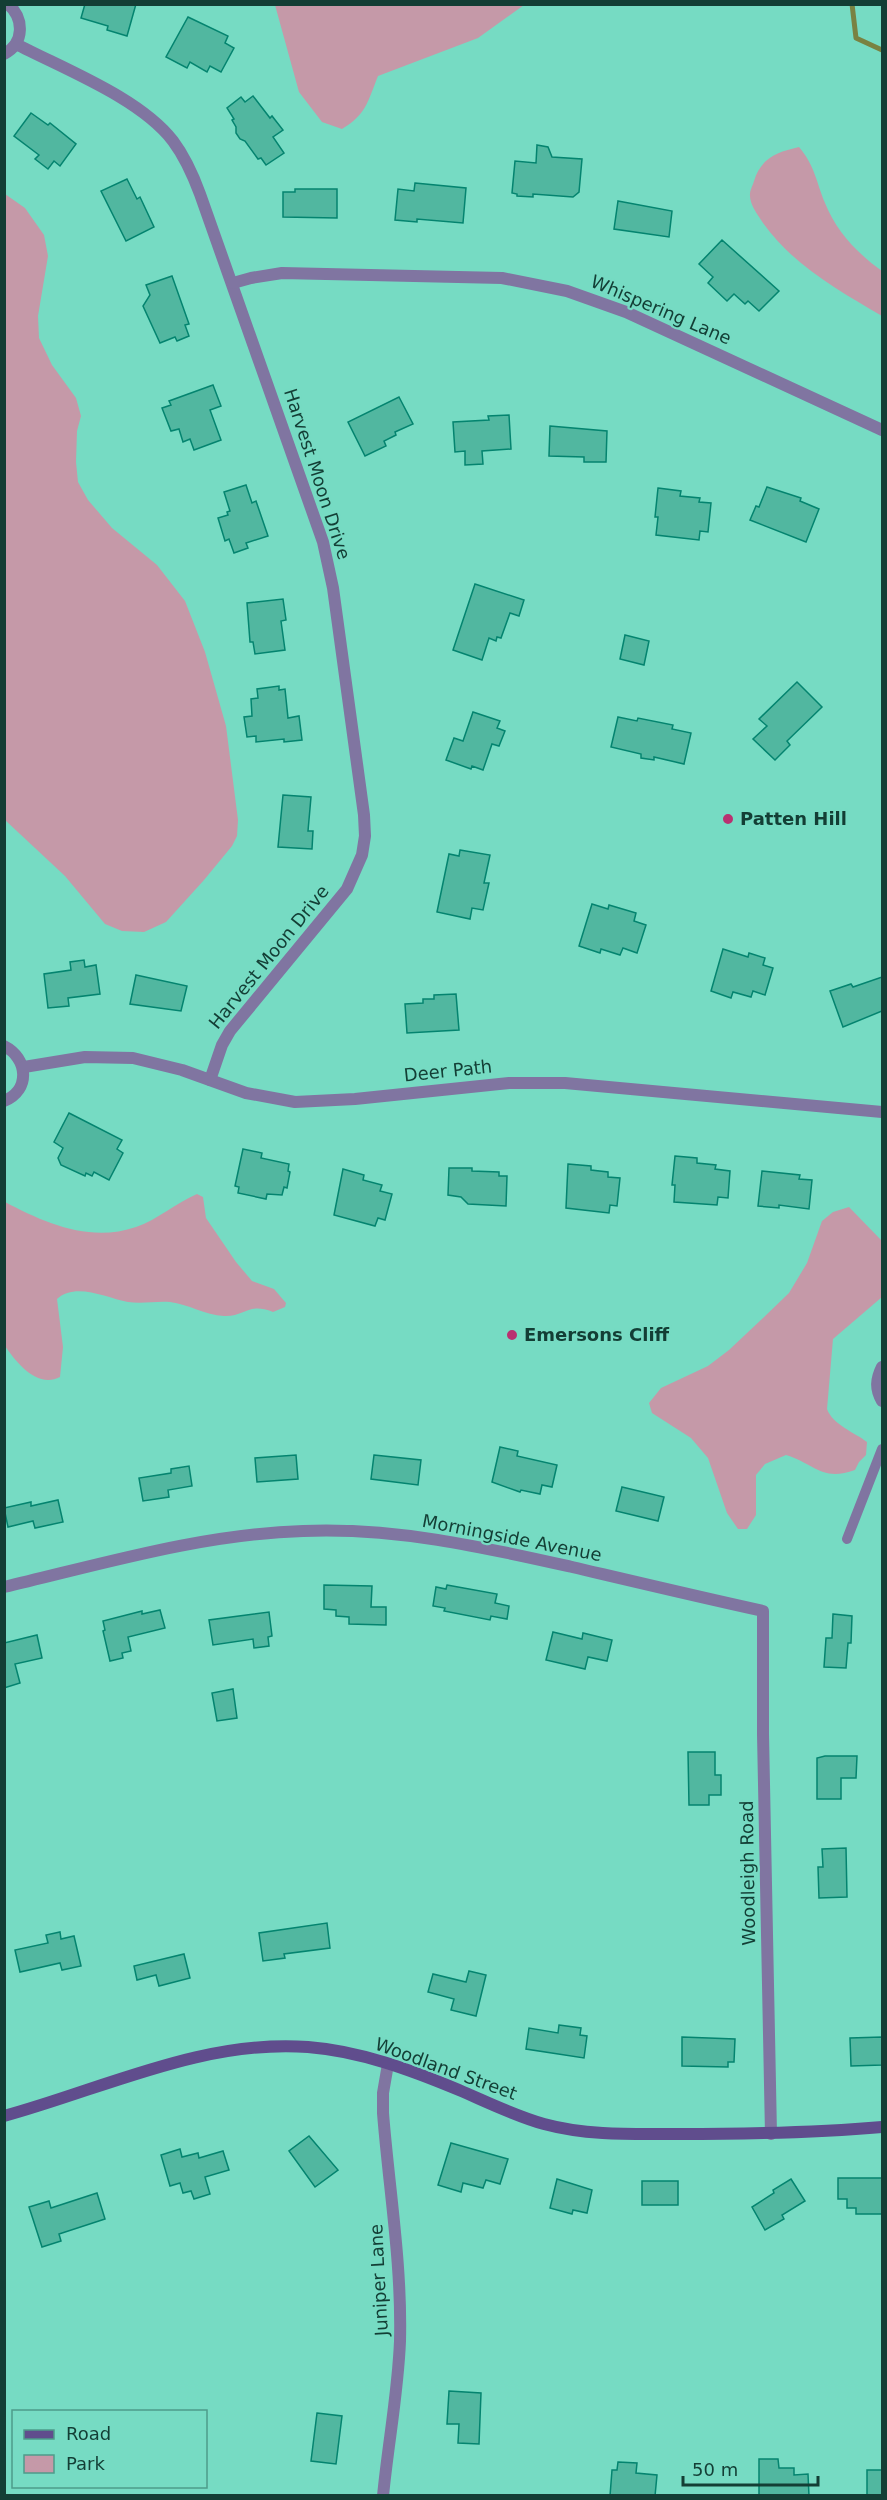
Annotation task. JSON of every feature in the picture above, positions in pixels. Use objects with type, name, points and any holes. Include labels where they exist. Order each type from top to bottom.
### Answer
[{"type":"street","points":[[4,54],[16,44],[20,33],[20,22],[8,4]]},
{"type":"street","name":"Harvest Moon Drive","points":[[16,44],[119,97],[141,111],[171,139],[193,175],[316,519],[328,566],[362,793],[365,836],[362,855],[346,889],[230,1030],[210,1080]]},
{"type":"street","name":"Whispering Lane","points":[[233,283],[282,273],[472,276],[534,284],[596,300],[626,312],[882,429]]},
{"type":"street","points":[[4,1046],[13,1050],[24,1067],[24,1077],[19,1090],[12,1098],[4,1101]]},
{"type":"street","name":"Deer Path","points":[[24,1067],[85,1057],[133,1058],[157,1063],[246,1093],[296,1102],[355,1099],[509,1083],[565,1083],[882,1112]]},
{"type":"street","points":[[882,1366],[877,1378],[877,1387],[882,1401]]},
{"type":"street","name":"Morningside Avenue","points":[[4,1587],[145,1554],[233,1537],[339,1530],[456,1541],[763,1611]]},
{"type":"street","name":"Woodleigh Road","points":[[763,1611],[763,1746],[771,2134]]},
{"type":"street","name":"Woodland Street","points":[[4,2116],[175,2062],[227,2051],[307,2047],[388,2064],[526,2118],[568,2129],[633,2134],[771,2134],[882,2127]]},
{"type":"street","name":"Juniper Lane","points":[[383,2496],[396,2402],[400,2331],[399,2268],[383,2113],[383,2093],[388,2064]]},
{"type":"lane","points":[[847,1539],[882,1449]]},
{"type":"green space","points":[[275,4],[524,5],[478,38],[378,76],[369,100],[361,113],[342,129],[322,122],[299,92]]},
{"type":"green space","points":[[799,147],[812,167],[835,223],[856,249],[882,271],[882,316],[818,276],[788,252],[763,223],[752,205],[750,191],[761,167],[771,157]]},
{"type":"green space","points":[[5,194],[25,208],[44,235],[48,256],[38,316],[39,338],[52,365],[76,398],[81,416],[77,431],[78,482],[88,500],[112,528],[157,565],[185,601],[205,652],[226,726],[238,820],[237,836],[232,846],[204,880],[166,922],[144,932],[122,931],[105,924],[65,876],[5,820]]},
{"type":"green space","points":[[197,1194],[203,1197],[206,1218],[236,1262],[252,1281],[274,1289],[286,1303],[285,1307],[273,1312],[265,1309],[252,1309],[224,1316],[170,1302],[128,1302],[82,1291],[73,1292],[57,1299],[63,1347],[60,1377],[51,1380],[35,1377],[21,1366],[5,1346],[5,1202],[52,1223],[85,1232],[102,1233],[144,1224]]},
{"type":"green space","points":[[849,1207],[882,1241],[882,1297],[833,1339],[827,1409],[834,1420],[867,1442],[866,1455],[855,1470],[834,1474],[826,1473],[786,1455],[765,1464],[756,1475],[756,1515],[747,1529],[738,1529],[727,1513],[708,1458],[691,1438],[652,1413],[649,1403],[661,1388],[708,1366],[729,1350],[789,1293],[807,1263],[822,1221],[833,1212]]},
{"type":"building","points":[[85,4],[136,4],[127,36],[107,30],[108,26],[81,18]]},
{"type":"building","points":[[188,17],[228,36],[225,43],[234,48],[221,72],[210,66],[207,72],[190,62],[187,68],[166,57]]},
{"type":"building","points":[[253,96],[270,118],[272,116],[283,130],[273,137],[284,153],[266,165],[261,158],[258,159],[245,141],[240,139],[232,120],[234,119],[227,108],[241,97],[245,102]]},
{"type":"building","points":[[31,113],[48,125],[50,123],[76,144],[60,166],[54,161],[48,169],[35,159],[39,155],[14,136]]},
{"type":"building","points":[[537,145],[548,147],[552,157],[582,159],[579,192],[573,197],[533,194],[533,197],[517,196],[512,193],[515,161],[536,163]]},
{"type":"building","points":[[127,179],[137,199],[140,197],[154,227],[126,241],[101,191]]},
{"type":"building","points":[[415,183],[466,188],[463,223],[417,219],[417,222],[395,220],[398,189],[414,191]]},
{"type":"building","points":[[295,189],[337,189],[337,218],[283,217],[283,192],[295,192]]},
{"type":"building","points":[[618,201],[672,211],[669,237],[614,229]]},
{"type":"building","points":[[722,240],[779,291],[759,311],[748,301],[745,304],[734,294],[727,301],[708,283],[713,277],[699,264]]},
{"type":"building","points":[[172,276],[189,324],[185,325],[189,336],[177,341],[175,337],[160,343],[143,306],[150,295],[146,285]]},
{"type":"building","points":[[213,385],[221,406],[210,410],[221,440],[194,450],[190,439],[183,442],[179,429],[171,431],[162,408],[171,405],[169,401]]},
{"type":"building","points":[[399,397],[413,424],[395,432],[396,435],[384,441],[386,446],[365,456],[348,422]]},
{"type":"building","points":[[509,415],[511,449],[482,451],[483,464],[465,465],[465,451],[455,452],[453,422],[489,420],[488,416]]},
{"type":"building","points":[[550,426],[607,431],[606,462],[584,462],[584,457],[549,456]]},
{"type":"building","points":[[246,485],[252,503],[256,501],[268,536],[246,543],[248,548],[234,553],[229,539],[225,541],[218,518],[228,515],[227,512],[230,511],[224,492]]},
{"type":"building","points":[[767,487],[801,498],[800,501],[819,509],[806,542],[750,520],[756,506],[759,507]]},
{"type":"building","points":[[658,488],[681,491],[680,496],[700,498],[699,502],[711,503],[708,532],[700,531],[699,540],[656,535]]},
{"type":"building","points":[[475,584],[524,600],[519,616],[510,613],[501,638],[497,637],[496,641],[489,638],[482,660],[453,650]]},
{"type":"building","points":[[283,599],[286,620],[281,621],[285,650],[255,654],[253,642],[250,642],[247,603]]},
{"type":"building","points":[[625,635],[649,641],[644,665],[620,659]]},
{"type":"building","points":[[797,682],[822,707],[787,741],[790,745],[775,760],[753,739],[767,726],[759,719]]},
{"type":"building","points":[[279,686],[279,690],[285,689],[288,718],[299,716],[302,740],[256,742],[256,736],[247,737],[244,717],[252,716],[251,699],[258,698],[257,689]]},
{"type":"building","points":[[473,712],[500,721],[497,728],[505,731],[499,746],[492,744],[483,770],[472,766],[471,769],[446,760],[454,738],[463,741]]},
{"type":"building","points":[[618,717],[637,721],[638,718],[673,725],[672,729],[691,733],[684,764],[654,757],[654,760],[641,758],[641,754],[611,747]]},
{"type":"building","points":[[283,795],[311,797],[308,831],[313,831],[312,849],[278,847]]},
{"type":"building","points":[[460,850],[490,855],[484,883],[489,883],[483,910],[472,908],[470,919],[437,912],[449,854],[459,856]]},
{"type":"building","points":[[592,904],[608,909],[609,905],[636,913],[634,921],[646,925],[637,953],[623,948],[620,955],[601,949],[600,953],[579,946]]},
{"type":"building","points":[[723,949],[748,957],[749,953],[765,958],[763,965],[773,968],[765,995],[753,991],[751,997],[733,992],[731,998],[711,991]]},
{"type":"building","points":[[84,960],[85,967],[96,965],[100,994],[68,998],[69,1006],[48,1008],[44,974],[71,970],[70,962]]},
{"type":"building","points":[[136,975],[187,986],[181,1011],[130,1004]]},
{"type":"building","points":[[882,977],[882,1011],[843,1027],[830,991],[851,984],[853,987]]},
{"type":"building","points":[[456,994],[459,1030],[407,1033],[405,1004],[423,1003],[423,999],[434,999],[434,995]]},
{"type":"building","points":[[69,1113],[122,1140],[117,1149],[123,1153],[109,1180],[94,1172],[92,1176],[86,1173],[85,1176],[61,1165],[58,1158],[63,1148],[54,1142]]},
{"type":"building","points":[[243,1149],[262,1153],[261,1158],[289,1164],[287,1188],[284,1187],[282,1195],[267,1194],[266,1199],[238,1193],[239,1187],[235,1186]]},
{"type":"building","points":[[675,1156],[697,1158],[697,1163],[716,1165],[715,1169],[730,1171],[728,1198],[718,1197],[717,1205],[674,1202],[675,1185],[672,1185]]},
{"type":"building","points":[[568,1164],[591,1166],[591,1170],[608,1172],[608,1177],[620,1178],[617,1206],[610,1205],[609,1213],[566,1208]]},
{"type":"building","points":[[449,1168],[472,1168],[472,1171],[499,1172],[499,1176],[507,1176],[506,1206],[468,1204],[461,1197],[448,1195]]},
{"type":"building","points":[[343,1169],[364,1175],[363,1180],[382,1185],[380,1191],[392,1194],[385,1220],[378,1218],[375,1226],[334,1215]]},
{"type":"building","points":[[762,1171],[800,1175],[799,1179],[812,1180],[809,1209],[779,1205],[779,1208],[758,1206]]},
{"type":"building","points":[[500,1447],[518,1451],[517,1456],[557,1465],[552,1487],[542,1485],[540,1494],[521,1490],[520,1492],[492,1482]]},
{"type":"building","points":[[296,1455],[298,1479],[257,1482],[255,1458]]},
{"type":"building","points":[[374,1455],[421,1460],[418,1485],[371,1479]]},
{"type":"building","points":[[189,1466],[192,1486],[168,1490],[169,1497],[143,1501],[139,1478],[171,1473],[171,1469]]},
{"type":"building","points":[[622,1487],[664,1497],[658,1521],[616,1511]]},
{"type":"building","points":[[58,1500],[63,1522],[35,1528],[33,1521],[8,1527],[4,1508],[31,1502],[31,1506]]},
{"type":"building","points":[[324,1585],[372,1586],[371,1607],[386,1607],[386,1625],[349,1624],[349,1617],[336,1616],[336,1610],[324,1609]]},
{"type":"building","points":[[447,1585],[497,1594],[495,1603],[509,1606],[507,1619],[491,1616],[490,1620],[444,1611],[445,1608],[433,1606],[436,1587],[446,1589]]},
{"type":"building","points":[[160,1610],[165,1628],[128,1637],[131,1651],[122,1653],[123,1658],[110,1661],[103,1621],[142,1611],[142,1614]]},
{"type":"building","points":[[269,1612],[272,1636],[268,1637],[269,1646],[254,1648],[253,1639],[213,1645],[209,1620]]},
{"type":"building","points":[[833,1614],[852,1616],[851,1643],[848,1643],[846,1668],[824,1667],[826,1638],[832,1638]]},
{"type":"building","points":[[553,1632],[582,1639],[583,1633],[612,1640],[607,1661],[588,1657],[585,1669],[546,1660]]},
{"type":"building","points":[[37,1635],[42,1658],[15,1664],[20,1683],[4,1688],[4,1643]]},
{"type":"building","points":[[233,1689],[237,1718],[217,1721],[212,1693]]},
{"type":"building","points":[[688,1752],[715,1752],[715,1775],[721,1775],[721,1795],[709,1795],[709,1805],[689,1805]]},
{"type":"building","points":[[857,1756],[856,1778],[841,1778],[841,1799],[817,1799],[817,1758]]},
{"type":"building","points":[[846,1848],[847,1897],[819,1898],[818,1867],[823,1867],[822,1849]]},
{"type":"building","points":[[327,1923],[330,1948],[284,1954],[285,1958],[263,1961],[259,1933]]},
{"type":"building","points":[[60,1932],[61,1939],[74,1936],[81,1966],[62,1970],[60,1963],[20,1972],[15,1950],[48,1943],[46,1935]]},
{"type":"building","points":[[184,1954],[190,1978],[159,1986],[156,1975],[137,1980],[134,1966]]},
{"type":"building","points":[[469,1971],[486,1975],[476,2016],[451,2010],[454,1999],[428,1992],[433,1974],[466,1982]]},
{"type":"building","points":[[559,2025],[581,2028],[580,2035],[587,2036],[584,2058],[526,2049],[529,2028],[558,2033]]},
{"type":"building","points":[[682,2037],[735,2039],[734,2062],[728,2062],[728,2067],[682,2066]]},
{"type":"building","points":[[882,2037],[882,2065],[851,2066],[850,2038]]},
{"type":"building","points":[[309,2136],[338,2170],[315,2187],[289,2151]]},
{"type":"building","points":[[451,2143],[508,2159],[500,2184],[486,2180],[483,2188],[463,2183],[461,2192],[438,2185]]},
{"type":"building","points":[[180,2149],[182,2157],[198,2153],[199,2158],[223,2151],[229,2170],[205,2177],[210,2194],[194,2199],[191,2191],[183,2193],[180,2183],[170,2186],[161,2155]]},
{"type":"building","points":[[838,2178],[882,2178],[882,2214],[856,2214],[856,2208],[847,2208],[847,2199],[838,2199]]},
{"type":"building","points":[[557,2179],[592,2190],[587,2213],[573,2210],[572,2214],[550,2208]]},
{"type":"building","points":[[791,2179],[805,2201],[782,2215],[784,2219],[765,2230],[752,2207]]},
{"type":"building","points":[[642,2181],[678,2181],[678,2205],[642,2205]]},
{"type":"building","points":[[97,2193],[105,2219],[59,2234],[61,2241],[42,2247],[29,2207],[49,2201],[51,2208]]},
{"type":"building","points":[[449,2391],[481,2393],[479,2444],[458,2443],[459,2424],[447,2424]]},
{"type":"building","points":[[317,2413],[342,2416],[336,2464],[311,2461]]},
{"type":"building","points":[[759,2459],[778,2459],[779,2468],[794,2468],[794,2475],[808,2474],[809,2496],[759,2496]]},
{"type":"building","points":[[618,2462],[637,2463],[636,2473],[657,2475],[655,2496],[610,2496],[612,2470],[617,2470]]},
{"type":"building","points":[[867,2470],[882,2470],[882,2496],[867,2496]]},
{"type":"waterway","points":[[852,4],[856,38],[882,50]]},
{"type":"place","name":"Patten Hill","points":[[728,819]]},
{"type":"place","name":"Emersons Cliff","points":[[512,1335]]}]
